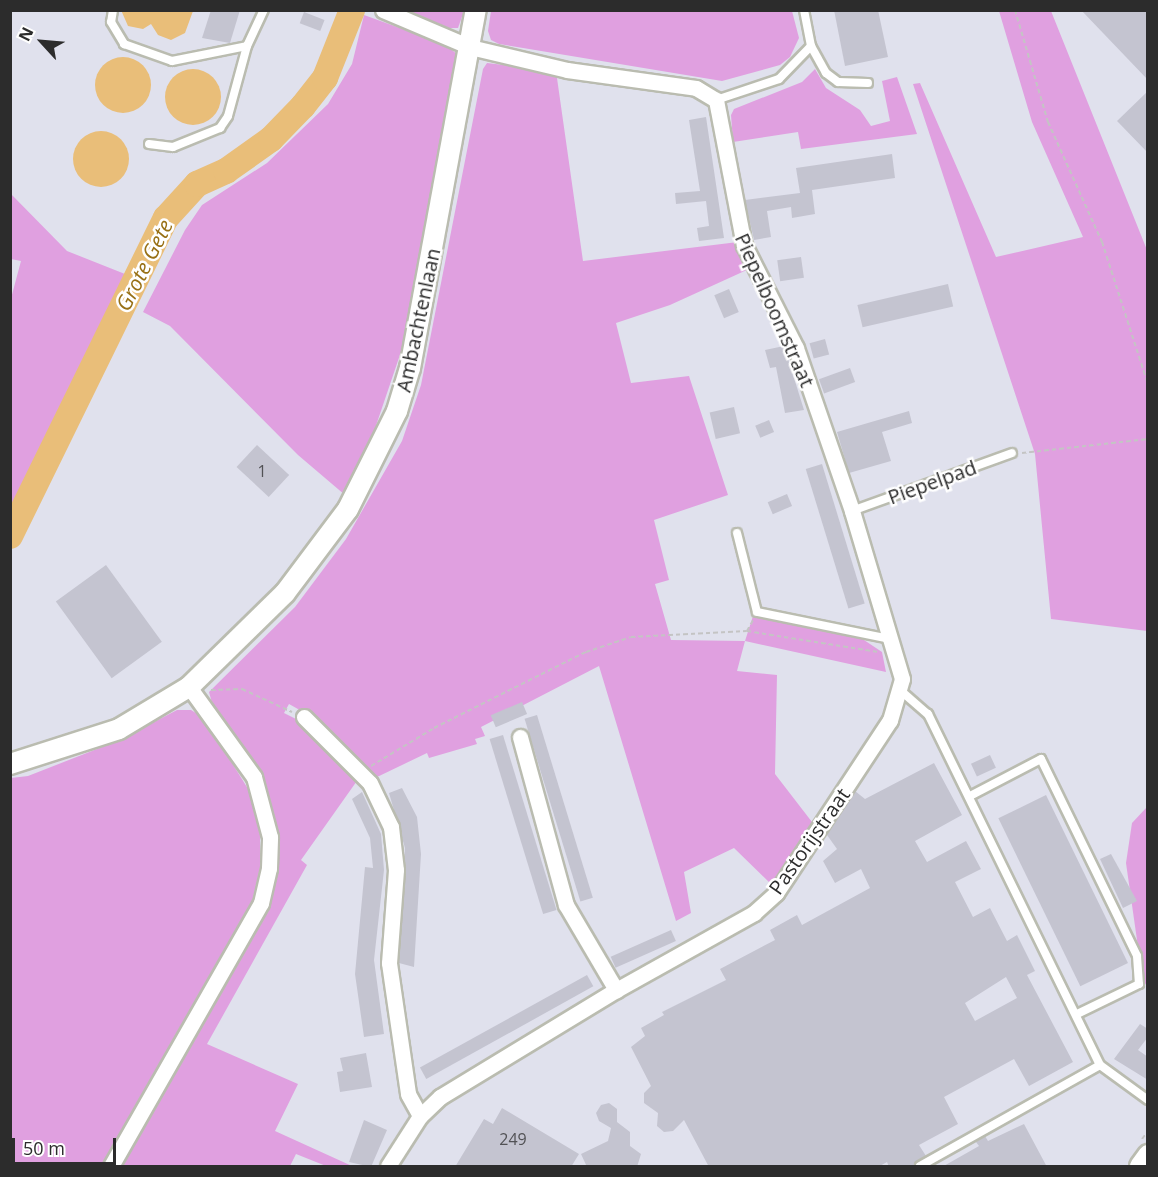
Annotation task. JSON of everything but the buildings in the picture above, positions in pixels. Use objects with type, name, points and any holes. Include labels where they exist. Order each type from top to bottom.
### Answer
[{"type":"main road","points":[[1140,1167],[1148,1155]]},
{"type":"street","points":[[384,10],[470,47],[567,70],[696,88],[716,100]]},
{"type":"street","name":"Ambachtenlaan","points":[[10,764],[119,729],[194,682],[278,601],[321,549],[348,509],[397,411],[421,324],[476,10]]},
{"type":"street","name":"Piepelboomstraat","points":[[716,100],[744,245],[796,348],[852,511],[893,646],[900,690]]},
{"type":"street","points":[[111,1167],[261,903],[268,868],[270,837],[254,777],[194,682]]},
{"type":"street","name":"Pastorijstraat","points":[[388,1167],[420,1116],[440,1097],[616,990],[754,913],[776,893],[890,720],[900,690]]},
{"type":"street","points":[[304,717],[363,776],[384,811],[395,846],[389,963],[408,1094],[420,1116]]},
{"type":"street","points":[[520,737],[566,905],[616,990]]},
{"type":"lane","points":[[113,10],[111,22],[124,44],[172,61],[247,46]]},
{"type":"lane","points":[[149,144],[173,147],[220,128],[228,116],[247,46],[264,10]]},
{"type":"lane","points":[[804,10],[811,46],[826,73],[838,82],[868,83]]},
{"type":"lane","points":[[716,100],[779,79],[811,46]]},
{"type":"lane","name":"Piepelpad","points":[[852,511],[1012,453]]},
{"type":"lane","points":[[737,533],[757,612],[893,646]]},
{"type":"lane","points":[[900,690],[928,714],[948,761],[970,796],[1100,1065],[1148,1100]]},
{"type":"lane","points":[[970,796],[1041,759],[1137,956],[1139,984],[1077,1014]]},
{"type":"lane","points":[[920,1167],[1100,1065]]},
{"type":"path","points":[[1015,10],[1048,122],[1102,242],[1131,323],[1148,384]]},
{"type":"path","points":[[1012,453],[1148,439]]},
{"type":"path","points":[[363,776],[372,764],[434,728],[586,652],[631,637],[747,631],[893,646]]},
{"type":"path","points":[[194,682],[209,690],[243,689],[304,717]]},
{"type":"shaded area","points":[[121,10],[193,11],[185,33],[171,40],[158,35],[151,24],[143,29],[128,26]]},
{"type":"shaded area","points":[[405,11],[464,11],[458,28],[445,28]]},
{"type":"shaded area","points":[[491,11],[792,11],[799,38],[790,57],[780,65],[722,81],[499,44],[491,40],[488,31]]},
{"type":"shaded area","points":[[999,11],[1051,11],[1147,250],[1147,631],[1051,619],[1035,454],[913,84],[920,83],[996,257],[1083,237],[1032,122]]},
{"type":"shaded area","points":[[364,15],[444,44],[457,54],[405,340],[364,461],[345,495],[298,455],[170,326],[143,312],[185,230],[202,205],[267,163],[328,104],[352,64]]},
{"type":"shaded area","points":[[118,57],[128,57],[143,65],[149,74],[151,85],[149,96],[143,105],[128,113],[118,113],[107,108],[100,101],[95,90],[95,80],[100,69],[107,62]]},
{"type":"shaded area","points":[[487,63],[556,71],[583,261],[738,242],[749,269],[670,305],[616,323],[631,383],[689,376],[728,495],[654,520],[669,580],[655,584],[671,640],[745,641],[737,671],[777,675],[775,774],[812,822],[772,885],[734,848],[684,872],[691,913],[676,921],[599,666],[481,727],[485,736],[475,739],[477,744],[429,758],[427,753],[375,778],[314,718],[289,704],[284,713],[300,721],[359,778],[301,860],[307,865],[207,1044],[298,1084],[275,1131],[352,1166],[326,1166],[296,1154],[290,1166],[119,1166],[215,1004],[266,907],[276,853],[272,812],[258,770],[212,703],[209,692],[295,607],[346,539],[402,441],[421,385],[483,69]]},
{"type":"shaded area","points":[[188,69],[198,69],[213,77],[219,86],[221,97],[219,108],[213,117],[198,125],[188,125],[177,120],[170,113],[165,102],[165,92],[170,81],[177,74]]},
{"type":"shaded area","points":[[815,69],[826,88],[860,110],[871,126],[890,121],[882,81],[897,77],[917,134],[801,149],[798,132],[733,142],[731,115],[734,109],[802,82]]},
{"type":"shaded area","points":[[96,131],[106,131],[121,139],[127,148],[129,159],[127,170],[121,179],[106,187],[96,187],[85,182],[78,175],[73,164],[73,154],[78,143],[85,136]]},
{"type":"shaded area","points":[[11,194],[67,251],[125,274],[11,512],[10,302],[21,261],[11,259]]},
{"type":"shaded area","points":[[753,616],[858,636],[882,652],[886,672],[745,641]]},
{"type":"shaded area","points":[[177,710],[191,710],[204,718],[250,792],[260,834],[260,868],[251,906],[101,1166],[11,1166],[11,778],[28,776],[120,740]]},
{"type":"shaded area","points":[[1147,807],[1147,985],[1143,982],[1126,863],[1132,823]]},
{"type":"waterway","name":"Grote Gete","points":[[10,536],[166,218],[197,184],[226,171],[271,139],[303,106],[325,78],[352,10]]}]
